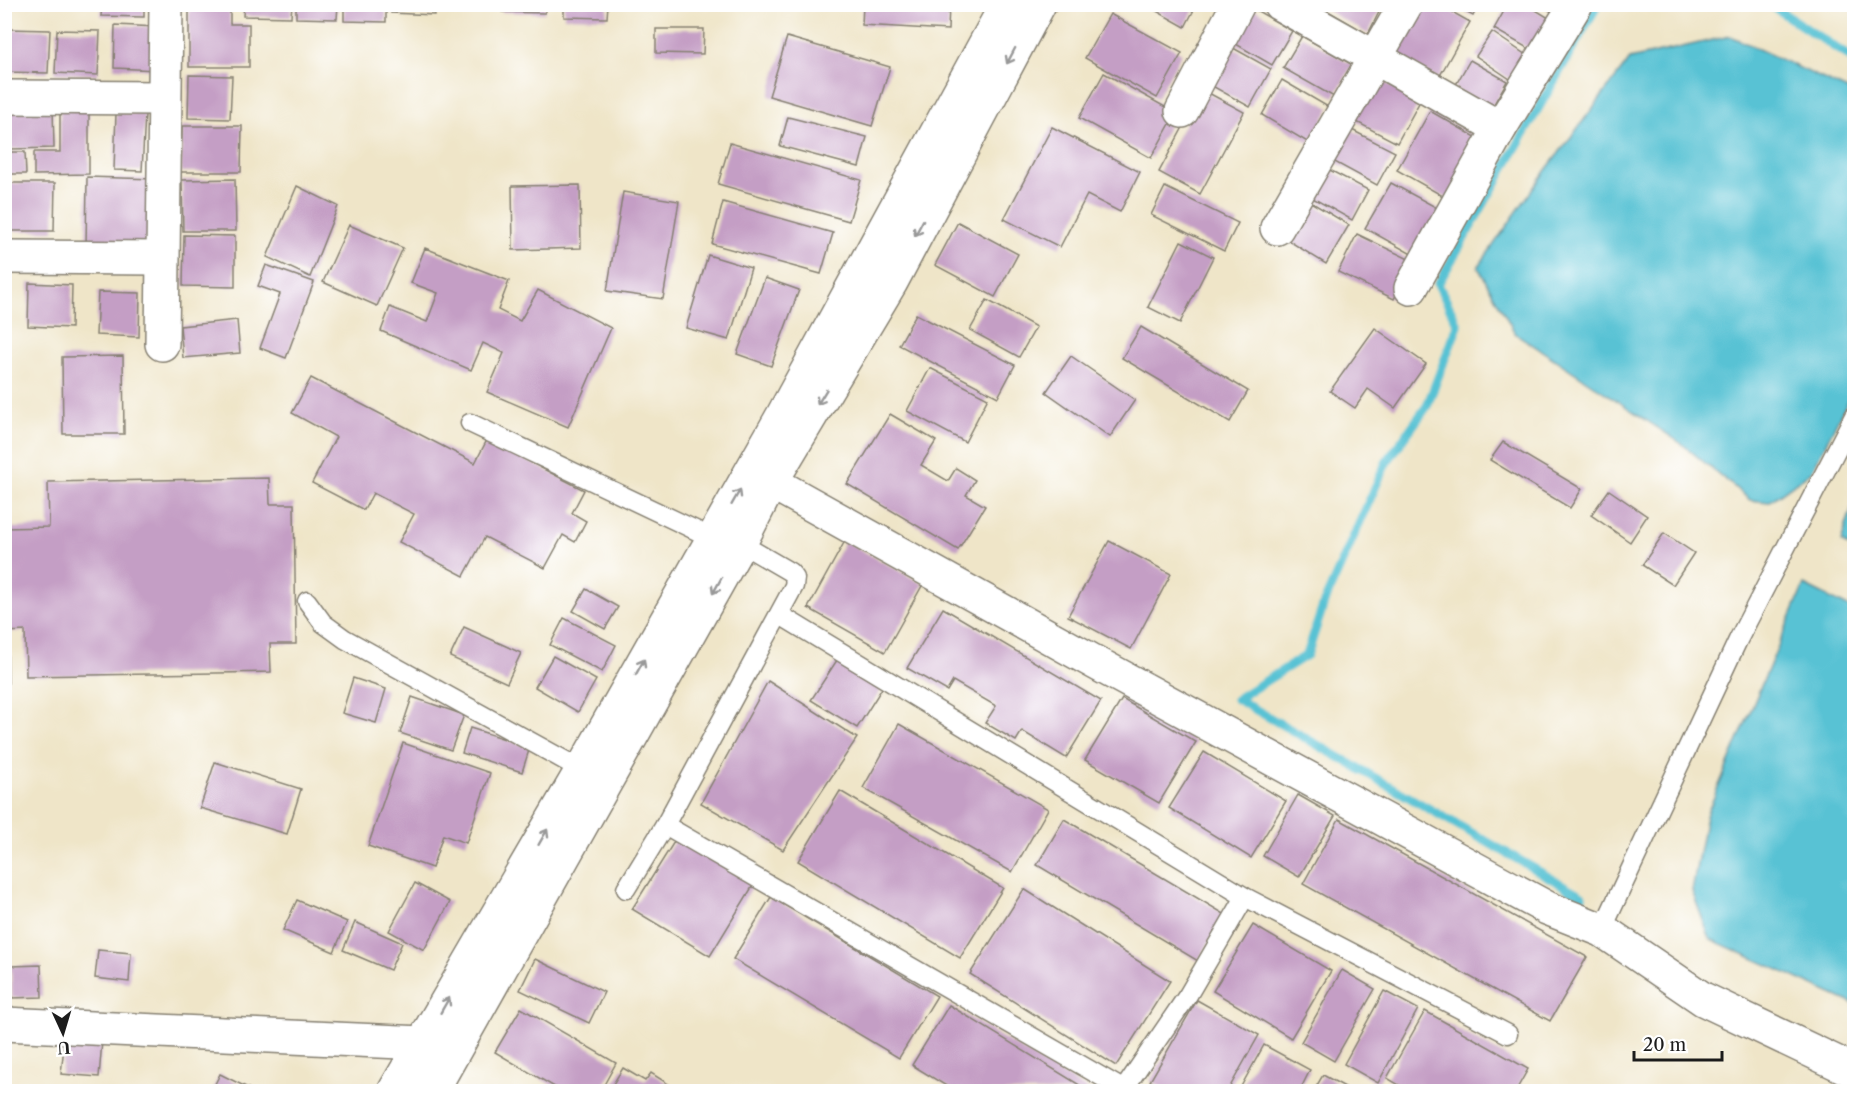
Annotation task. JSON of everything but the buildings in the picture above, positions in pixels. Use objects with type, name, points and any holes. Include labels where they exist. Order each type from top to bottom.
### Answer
[{"type":"main road","points":[[162,344],[166,4]]},
{"type":"main road","points":[[431,1092],[726,541],[782,417],[1007,4]]},
{"type":"main road","points":[[393,1092],[582,770],[726,541],[771,482],[891,282],[1038,4]]},
{"type":"main road","points":[[1182,111],[1238,4]]},
{"type":"main road","points":[[1280,4],[1500,128]]},
{"type":"main road","points":[[1277,228],[1406,4]]},
{"type":"main road","points":[[1411,288],[1500,128],[1576,4]]},
{"type":"main road","points":[[4,97],[164,98]]},
{"type":"main road","points":[[4,257],[162,258]]},
{"type":"main road","points":[[771,482],[1095,663],[1547,909],[1602,930],[1703,999],[1854,1071]]},
{"type":"main road","points":[[4,1024],[423,1043]]},
{"type":"lane","points":[[1602,930],[1738,640],[1854,416]]},
{"type":"lane","points":[[470,423],[782,567],[795,578],[794,586],[780,615],[665,825],[626,889]]},
{"type":"lane","points":[[308,601],[323,623],[345,639],[582,770]]},
{"type":"lane","points":[[780,615],[1245,897],[1508,1034]]},
{"type":"lane","points":[[665,825],[1126,1090],[1188,995],[1245,897]]},
{"type":"water","points":[[1730,36],[1854,93],[1854,388],[1812,471],[1769,502],[1750,500],[1682,444],[1515,333],[1478,267],[1546,170],[1630,59]]},
{"type":"water","points":[[1854,501],[1854,550],[1841,542]]},
{"type":"water","points":[[1804,585],[1854,610],[1854,1004],[1710,939],[1692,891],[1706,816]]},
{"type":"waterway","points":[[1582,896],[1237,699],[1307,655],[1324,603],[1386,463],[1427,406],[1458,325],[1438,284],[1598,4]]},
{"type":"waterway","points":[[1769,4],[1854,60]]}]
